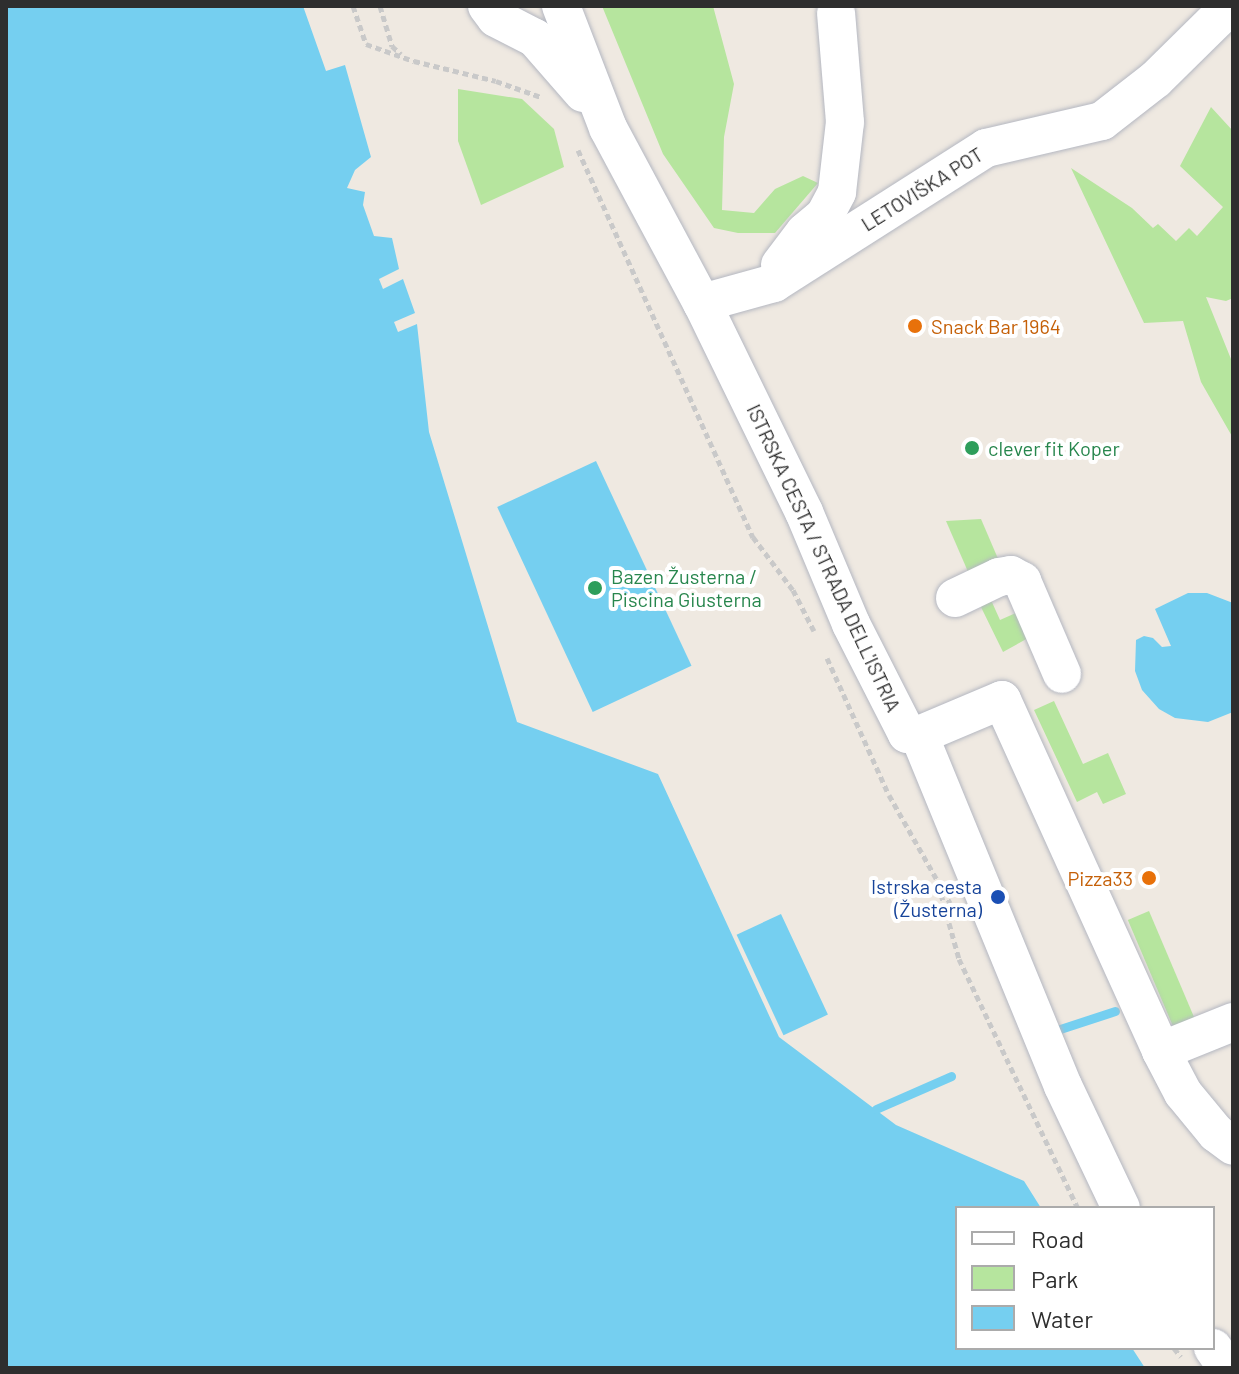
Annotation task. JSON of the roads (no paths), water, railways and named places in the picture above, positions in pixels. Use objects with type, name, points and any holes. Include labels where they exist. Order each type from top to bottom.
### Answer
[{"type":"street","name":"ISTRSKA CESTA / STRADA DELL'ISTRIA","points":[[487,6],[496,18],[519,27],[548,50],[592,138],[702,303],[804,512],[851,624],[907,734],[919,735],[946,794],[1020,985],[1107,1185],[1120,1206]]},
{"type":"street","name":"ISTRSKA CESTA / STRADA DELL'ISTRIA","points":[[519,27],[544,22],[560,6]]},
{"type":"street","name":"ISTRSKA CESTA / STRADA DELL'ISTRIA","points":[[560,6],[592,138]]},
{"type":"street","name":"LETOVIŠKA POT","points":[[702,303],[774,283],[986,148],[1102,121],[1156,79],[1230,6]]},
{"type":"street","name":"LETOVIŠKA POT","points":[[774,283],[783,259],[825,215],[837,192],[845,122],[836,13]]},
{"type":"street","points":[[955,598],[999,577],[1011,575],[1022,581],[1062,674]]},
{"type":"street","points":[[919,735],[1002,700],[1161,1051],[1183,1093],[1216,1133],[1233,1146]]},
{"type":"street","points":[[1161,1051],[1233,1022]]},
{"type":"street","points":[[1214,1350],[1227,1368]]},
{"type":"water","points":[[6,6],[303,6],[326,71],[345,65],[371,157],[355,170],[347,188],[365,192],[363,205],[374,236],[392,238],[399,269],[379,279],[383,289],[403,279],[415,313],[394,322],[398,332],[417,324],[429,432],[517,722],[658,774],[779,1037],[896,1125],[1024,1181],[1040,1206],[955,1206],[955,1350],[1133,1350],[1145,1368],[6,1368]]},
{"type":"water","name":"Bazen Žusterna / Piscina Giusterna","points":[[596,461],[692,666],[593,712],[497,507]]},
{"type":"water","points":[[1188,593],[1207,593],[1233,603],[1233,712],[1208,722],[1175,718],[1159,709],[1142,690],[1135,671],[1136,640],[1144,636],[1153,638],[1162,647],[1171,646],[1155,609]]},
{"type":"water","points":[[781,914],[828,1015],[784,1035],[737,935]]},
{"type":"waterway","points":[[1057,1030],[1115,1011]]},
{"type":"waterway","points":[[876,1109],[951,1076]]},
{"type":"place","name":"Snack Bar 1964","points":[[915,326]]},
{"type":"place","name":"clever fit Koper","points":[[972,448]]},
{"type":"place","name":"Bazen Žusterna / Piscina Giusterna","points":[[595,588]]},
{"type":"place","name":"Pizza33","points":[[1149,878]]},
{"type":"place","name":"Istrska cesta (Žusterna)","points":[[998,897]]}]
